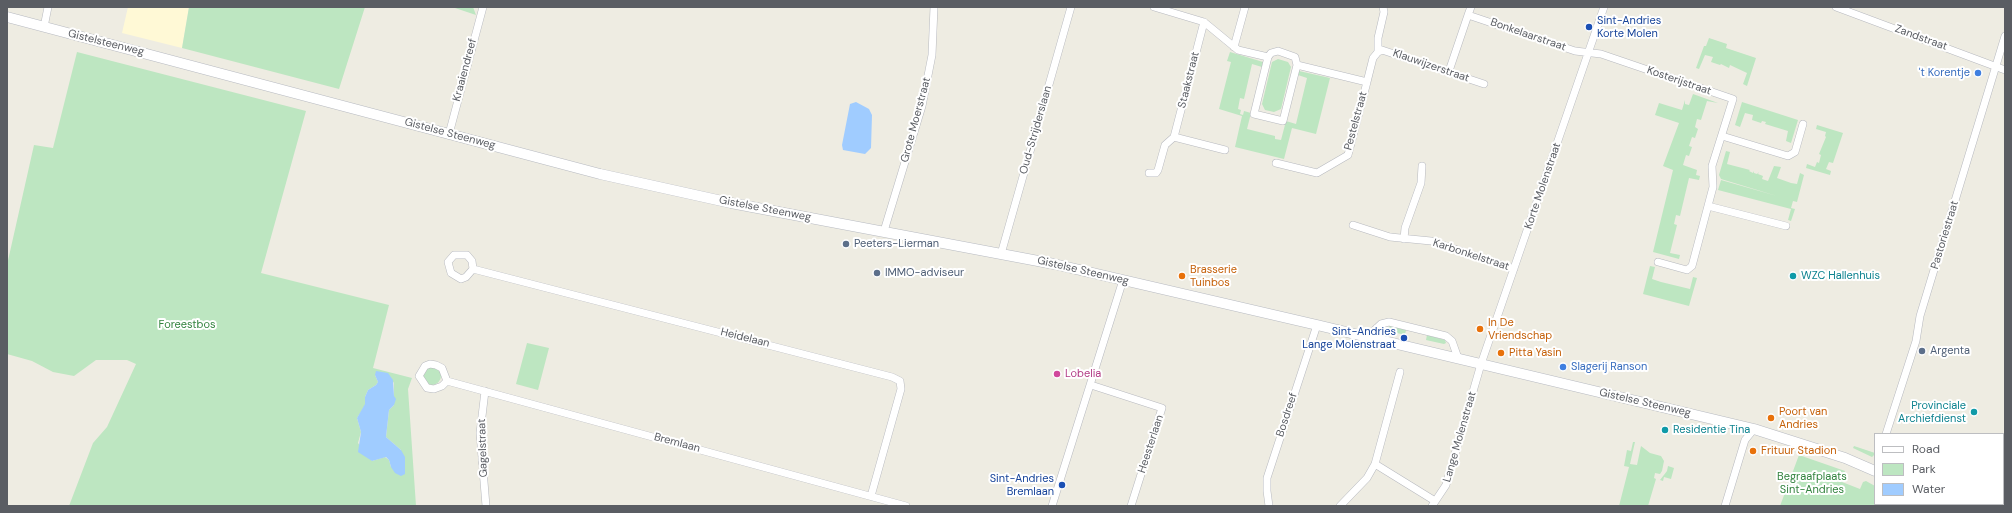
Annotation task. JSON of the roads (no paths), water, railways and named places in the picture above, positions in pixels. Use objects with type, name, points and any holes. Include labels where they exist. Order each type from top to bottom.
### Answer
[{"type":"main road","name":"Gistelsteenweg","points":[[7,17],[168,59]]},
{"type":"main road","name":"Gistelse Steenweg","points":[[168,59],[658,188],[1001,254],[1123,280],[1754,429],[1845,458],[1874,470]]},
{"type":"street","points":[[44,27],[48,7]]},
{"type":"street","name":"Kraaiendreef","points":[[449,134],[482,7]]},
{"type":"street","name":"Grote Moerstraat","points":[[884,231],[922,106],[932,55],[934,7]]},
{"type":"street","name":"Oud-Strijderslaan","points":[[1001,254],[1071,7]]},
{"type":"street","points":[[1154,7],[1204,22],[1234,48],[1268,57]]},
{"type":"street","points":[[1234,48],[1245,7]]},
{"type":"street","name":"Klauwijzerstraat","points":[[1378,52],[1378,38],[1384,12],[1383,7]]},
{"type":"street","points":[[1449,71],[1471,7]]},
{"type":"street","name":"Korte Molenstraat","points":[[1481,364],[1604,7]]},
{"type":"street","name":"Zandstraat","points":[[1836,7],[2005,70]]},
{"type":"street","name":"Bonkelaarstraat","points":[[1468,14],[1575,51],[1588,53]]},
{"type":"street","name":"Staakstraat","points":[[1149,173],[1156,173],[1165,145],[1174,138],[1204,22]]},
{"type":"street","name":"Pastoriestraat","points":[[1886,433],[1916,341],[1920,316],[1997,67],[2005,36]]},
{"type":"street","name":"Klauwijzerstraat","points":[[1367,82],[1373,58],[1378,52],[1386,50],[1484,84]]},
{"type":"street","points":[[1278,51],[1295,57],[1297,65],[1283,121],[1254,114],[1268,57],[1271,53],[1278,51]]},
{"type":"street","name":"Kosterijstraat","points":[[1588,53],[1601,54],[1733,99],[1712,166],[1713,187],[1695,259],[1690,269],[1687,270],[1658,262]]},
{"type":"street","points":[[1297,65],[1367,82]]},
{"type":"street","name":"Pestelstraat","points":[[1276,163],[1317,173],[1348,154],[1367,82]]},
{"type":"street","points":[[1722,136],[1788,156],[1795,152],[1803,124]]},
{"type":"street","points":[[1174,138],[1225,150]]},
{"type":"street","points":[[1404,239],[1405,228],[1421,183],[1422,166]]},
{"type":"street","points":[[1708,206],[1786,226]]},
{"type":"street","name":"Karbonkelstraat","points":[[1352,225],[1390,237],[1431,241],[1514,269]]},
{"type":"street","name":"Heidelaan","points":[[474,269],[892,377],[900,381],[901,389],[871,496]]},
{"type":"street","points":[[1052,506],[1123,280]]},
{"type":"street","points":[[1367,337],[1384,323],[1389,322],[1446,336],[1452,341],[1458,358]]},
{"type":"street","name":"Bosdreef","points":[[1269,506],[1267,491],[1268,478],[1317,325]]},
{"type":"street","name":"Lange Molenstraat","points":[[1434,504],[1446,485],[1481,364]]},
{"type":"street","points":[[1340,506],[1366,478],[1375,464],[1400,372]]},
{"type":"street","name":"Bremlaan","points":[[447,381],[906,506]]},
{"type":"street","name":"Heesterlaan","points":[[1091,385],[1162,408],[1131,506]]},
{"type":"street","name":"Gagelstraat","points":[[484,391],[480,433],[486,506]]},
{"type":"street","points":[[1725,506],[1745,440],[1754,429]]},
{"type":"street","points":[[1375,464],[1419,490],[1434,504]]},
{"type":"water","points":[[856,102],[869,109],[872,115],[871,148],[865,154],[843,150],[842,145],[850,104]]},
{"type":"water","points":[[376,371],[388,373],[393,380],[394,396],[396,399],[394,405],[389,410],[386,437],[401,450],[405,457],[405,474],[401,476],[395,473],[386,457],[372,461],[358,452],[361,432],[357,418],[365,404],[365,397],[368,390],[378,382],[375,375]]},
{"type":"place","name":"Sint-Andries Korte Molen","points":[[1589,27]]},
{"type":"place","name":"'t Korentje","points":[[1978,73]]},
{"type":"place","name":"Peeters-Lierman","points":[[846,244]]},
{"type":"place","name":"IMMO-adviseur","points":[[877,273]]},
{"type":"place","name":"Brasserie Tuinbos","points":[[1182,276]]},
{"type":"place","name":"WZC Hallenhuis","points":[[1793,276]]},
{"type":"place","name":"In De Vriendschap","points":[[1480,329]]},
{"type":"place","name":"Sint-Andries Lange Molenstraat","points":[[1404,338]]},
{"type":"place","name":"Argenta","points":[[1922,351]]},
{"type":"place","name":"Pitta Yasin","points":[[1501,353]]},
{"type":"place","name":"Slagerij Ranson","points":[[1563,367]]},
{"type":"place","name":"Lobelia","points":[[1057,374]]},
{"type":"place","name":"Provinciale Archiefdienst","points":[[1974,412]]},
{"type":"place","name":"Poort van Andries","points":[[1771,418]]},
{"type":"place","name":"Residentie Tina","points":[[1665,430]]},
{"type":"place","name":"Frituur Stadion","points":[[1753,451]]},
{"type":"place","name":"Sint-Andries Bremlaan","points":[[1062,485]]},
{"type":"park label","name":"Foreestbos","points":[[187,325]]},
{"type":"park label","name":"Begraafplaats Sint-Andries","points":[[1812,483]]}]
